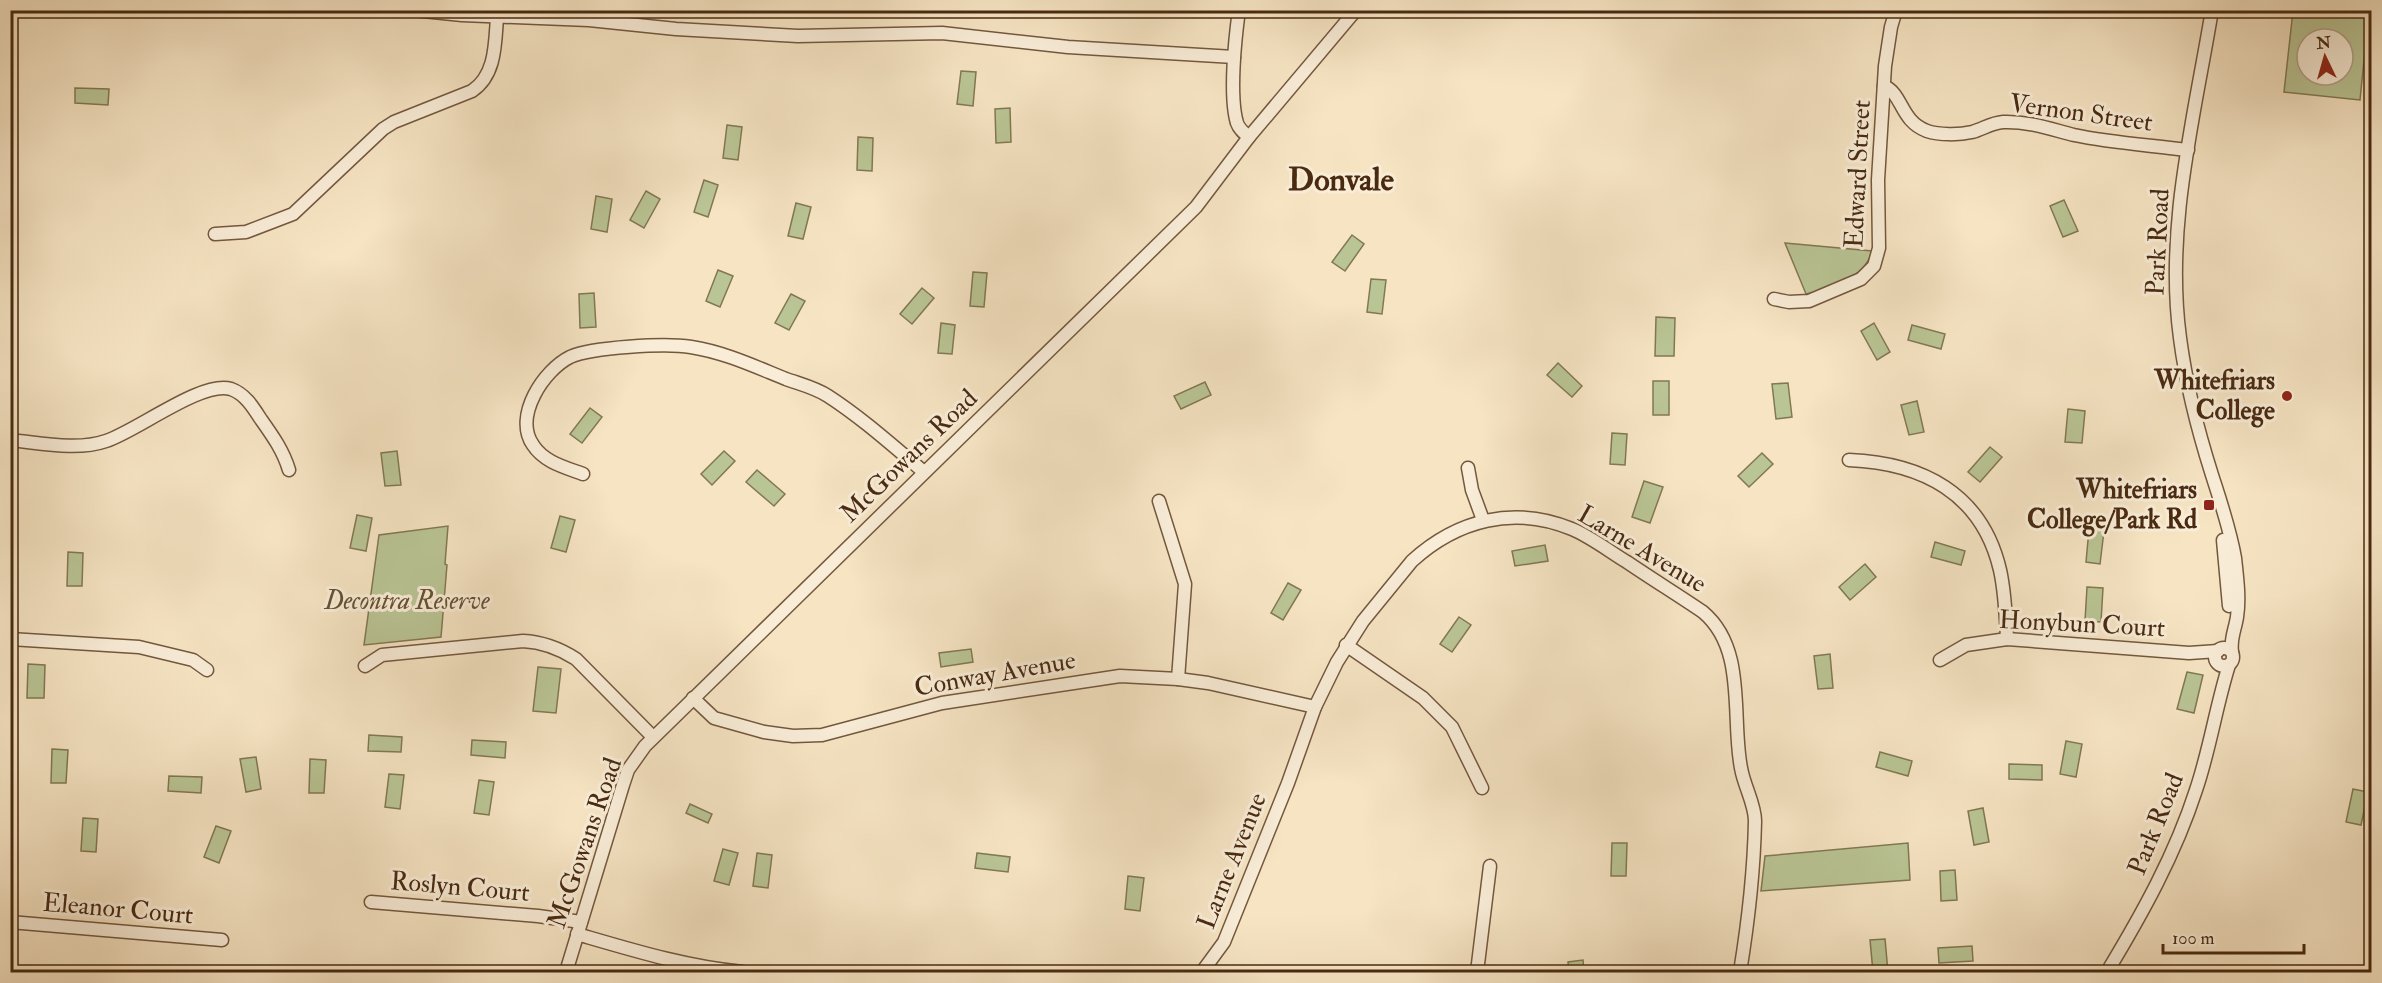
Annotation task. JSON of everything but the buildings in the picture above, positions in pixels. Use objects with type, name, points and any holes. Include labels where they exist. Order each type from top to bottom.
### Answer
[{"type":"street","points":[[413,10],[497,17],[589,20],[676,29],[798,36],[942,33],[1068,47],[1234,57]]},
{"type":"street","points":[[1239,10],[1234,57],[1237,123],[1249,137]]},
{"type":"street","name":"McGowans Road","points":[[566,972],[628,771],[653,737],[1196,207],[1249,137],[1356,10]]},
{"type":"street","name":"Edward Street","points":[[1774,299],[1789,302],[1809,301],[1861,279],[1874,266],[1879,248],[1878,180],[1884,86],[1888,46],[1896,10]]},
{"type":"street","name":"Park Road","points":[[2107,972],[2152,894],[2187,815],[2206,759],[2223,683],[2222,657],[2229,620],[2225,547],[2212,474],[2187,381],[2175,296],[2176,233],[2212,10]]},
{"type":"street","points":[[216,234],[246,232],[293,214],[393,122],[472,91],[481,85],[490,71],[497,17]]},
{"type":"street","name":"Vernon Street","points":[[1884,86],[1895,93],[1909,119],[1929,132],[1966,133],[1999,122],[2010,122],[2047,126],[2074,134],[2117,141],[2188,150]]},
{"type":"street","points":[[583,474],[551,461],[542,455],[530,440],[527,422],[529,409],[543,381],[554,369],[573,356],[673,345],[717,353],[826,394],[924,472]]},
{"type":"street","points":[[10,440],[77,446],[104,442],[121,436],[197,394],[211,389],[230,389],[246,399],[256,412],[281,447],[289,470]]},
{"type":"street","points":[[1849,460],[1874,461],[1909,468],[1941,484],[1966,505],[1986,533],[2000,569],[2007,639]]},
{"type":"street","points":[[1468,468],[1472,490],[1483,520]]},
{"type":"street","points":[[1159,501],[1185,584],[1178,679]]},
{"type":"street","name":"Larne Avenue","points":[[1202,972],[1224,942],[1288,783],[1315,707],[1346,645],[1392,585],[1422,552],[1455,530],[1483,520],[1530,517],[1557,523],[1582,534],[1703,612],[1724,636],[1733,672],[1740,767],[1755,821],[1740,972]]},
{"type":"street","points":[[10,639],[139,647],[193,660],[207,670]]},
{"type":"street","name":"Honybun Court","points":[[1940,660],[1966,645],[2007,639],[2222,657]]},
{"type":"street","points":[[365,666],[382,655],[523,641],[537,642],[576,659],[653,737]]},
{"type":"street","points":[[1346,645],[1423,698],[1452,727],[1482,788]]},
{"type":"street","name":"Conway Avenue","points":[[693,698],[709,715],[721,721],[771,733],[806,736],[822,735],[942,703],[1120,676],[1178,679],[1232,688],[1315,707]]},
{"type":"street","points":[[1477,972],[1490,866]]},
{"type":"street","name":"Roslyn Court","points":[[371,902],[538,916],[579,928]]},
{"type":"street","name":"Eleanor Court","points":[[10,922],[222,940]]},
{"type":"street","points":[[579,928],[665,958],[706,968],[744,972]]},
{"type":"green space","points":[[2293,11],[2369,11],[2360,100],[2284,92]]},
{"type":"green space","points":[[961,71],[976,72],[973,106],[957,104]]},
{"type":"green space","points":[[75,88],[109,89],[108,105],[75,103]]},
{"type":"green space","points":[[1010,108],[1011,142],[996,143],[995,109]]},
{"type":"green space","points":[[727,125],[742,127],[738,160],[723,158]]},
{"type":"green space","points":[[858,137],[873,138],[872,171],[857,170]]},
{"type":"green space","points":[[704,180],[718,185],[708,217],[694,212]]},
{"type":"green space","points":[[646,191],[660,199],[644,228],[630,220]]},
{"type":"green space","points":[[596,196],[612,199],[607,232],[591,229]]},
{"type":"green space","points":[[2064,200],[2078,231],[2063,237],[2050,206]]},
{"type":"green space","points":[[796,203],[811,207],[803,239],[788,236]]},
{"type":"green space","points":[[1352,235],[1364,244],[1345,271],[1332,262]]},
{"type":"green space","points":[[1785,243],[1872,251],[1863,268],[1855,275],[1826,289],[1806,294]]},
{"type":"green space","points":[[718,270],[733,276],[720,307],[706,301]]},
{"type":"green space","points":[[973,272],[987,273],[984,307],[970,306]]},
{"type":"green space","points":[[1371,279],[1386,280],[1382,314],[1367,312]]},
{"type":"green space","points":[[922,288],[934,298],[912,324],[900,314]]},
{"type":"green space","points":[[594,293],[596,327],[580,328],[579,294]]},
{"type":"green space","points":[[791,294],[805,301],[789,330],[775,323]]},
{"type":"green space","points":[[1656,317],[1675,318],[1674,356],[1655,356]]},
{"type":"green space","points":[[941,323],[955,325],[952,354],[938,353]]},
{"type":"green space","points":[[1874,323],[1890,352],[1877,360],[1861,331]]},
{"type":"green space","points":[[1912,325],[1945,334],[1941,349],[1908,340]]},
{"type":"green space","points":[[1558,363],[1582,386],[1572,397],[1547,375]]},
{"type":"green space","points":[[1653,381],[1669,381],[1669,415],[1653,415]]},
{"type":"green space","points":[[1205,382],[1211,395],[1181,409],[1174,396]]},
{"type":"green space","points":[[1788,383],[1792,417],[1776,419],[1772,384]]},
{"type":"green space","points":[[1917,401],[1924,432],[1909,435],[1901,405]]},
{"type":"green space","points":[[590,408],[602,417],[582,443],[570,434]]},
{"type":"green space","points":[[2068,409],[2085,411],[2082,443],[2065,442]]},
{"type":"green space","points":[[1612,433],[1627,434],[1625,465],[1610,464]]},
{"type":"green space","points":[[1990,447],[2002,457],[1980,482],[1968,472]]},
{"type":"green space","points":[[397,451],[401,485],[385,486],[381,453]]},
{"type":"green space","points":[[724,451],[735,461],[712,485],[701,474]]},
{"type":"green space","points":[[1762,453],[1773,464],[1749,487],[1738,476]]},
{"type":"green space","points":[[757,470],[785,494],[774,506],[746,482]]},
{"type":"green space","points":[[1644,481],[1663,487],[1650,523],[1632,517]]},
{"type":"green space","points":[[357,515],[372,518],[366,551],[350,548]]},
{"type":"green space","points":[[560,516],[575,520],[566,552],[551,548]]},
{"type":"green space","name":"Decontra Reserve","points":[[448,526],[441,637],[364,645],[379,535]]},
{"type":"green space","points":[[2089,529],[2104,531],[2100,564],[2086,562]]},
{"type":"green space","points":[[1935,542],[1965,551],[1961,565],[1931,557]]},
{"type":"green space","points":[[1545,545],[1548,561],[1515,566],[1512,551]]},
{"type":"green space","points":[[68,552],[83,553],[82,586],[67,586]]},
{"type":"green space","points":[[1865,564],[1876,577],[1850,600],[1839,587]]},
{"type":"green space","points":[[1288,583],[1301,590],[1283,620],[1271,613]]},
{"type":"green space","points":[[2087,587],[2103,588],[2101,622],[2085,621]]},
{"type":"green space","points":[[1459,617],[1471,625],[1452,652],[1440,644]]},
{"type":"green space","points":[[971,649],[973,662],[941,667],[939,653]]},
{"type":"green space","points":[[1830,654],[1833,688],[1818,689],[1814,656]]},
{"type":"green space","points":[[28,664],[45,665],[44,698],[27,698]]},
{"type":"green space","points":[[538,667],[561,669],[556,713],[533,711]]},
{"type":"green space","points":[[2187,672],[2203,675],[2194,713],[2177,709]]},
{"type":"green space","points":[[369,735],[402,737],[401,752],[368,751]]},
{"type":"green space","points":[[472,740],[506,742],[505,758],[471,755]]},
{"type":"green space","points":[[2066,741],[2082,744],[2076,777],[2060,774]]},
{"type":"green space","points":[[52,749],[68,750],[66,783],[51,783]]},
{"type":"green space","points":[[1880,752],[1912,761],[1908,776],[1876,767]]},
{"type":"green space","points":[[256,757],[261,789],[246,792],[240,759]]},
{"type":"green space","points":[[310,759],[326,760],[324,793],[309,793]]},
{"type":"green space","points":[[2009,764],[2042,765],[2042,780],[2009,779]]},
{"type":"green space","points":[[389,774],[404,775],[400,809],[385,807]]},
{"type":"green space","points":[[169,776],[202,777],[201,793],[168,791]]},
{"type":"green space","points":[[479,780],[494,782],[489,815],[474,813]]},
{"type":"green space","points":[[2353,789],[2368,792],[2361,825],[2346,822]]},
{"type":"green space","points":[[690,804],[712,814],[708,823],[686,813]]},
{"type":"green space","points":[[1983,808],[1989,842],[1974,845],[1968,811]]},
{"type":"green space","points":[[83,818],[98,819],[96,852],[81,851]]},
{"type":"green space","points":[[216,826],[231,831],[219,863],[204,857]]},
{"type":"green space","points":[[1612,843],[1627,843],[1626,876],[1611,876]]},
{"type":"green space","points":[[1908,843],[1910,880],[1761,891],[1765,856]]},
{"type":"green space","points":[[723,849],[738,853],[729,885],[714,881]]},
{"type":"green space","points":[[757,853],[772,855],[768,888],[753,886]]},
{"type":"green space","points":[[977,853],[1010,857],[1008,872],[975,868]]},
{"type":"green space","points":[[1955,870],[1957,900],[1941,901],[1940,871]]},
{"type":"green space","points":[[1128,876],[1144,878],[1140,911],[1125,909]]},
{"type":"green space","points":[[1885,939],[1888,972],[1873,972],[1870,940]]},
{"type":"green space","points":[[1972,946],[1973,961],[1939,963],[1938,948]]},
{"type":"green space","points":[[1583,960],[1584,972],[1569,972],[1568,962]]},
{"type":"place","name":"Whitefriars College","points":[[2287,396]]},
{"type":"place","name":"Whitefriars College/Park Rd","points":[[2209,505]]},
{"type":"district","name":"Donvale","points":[[1341,180]]}]
